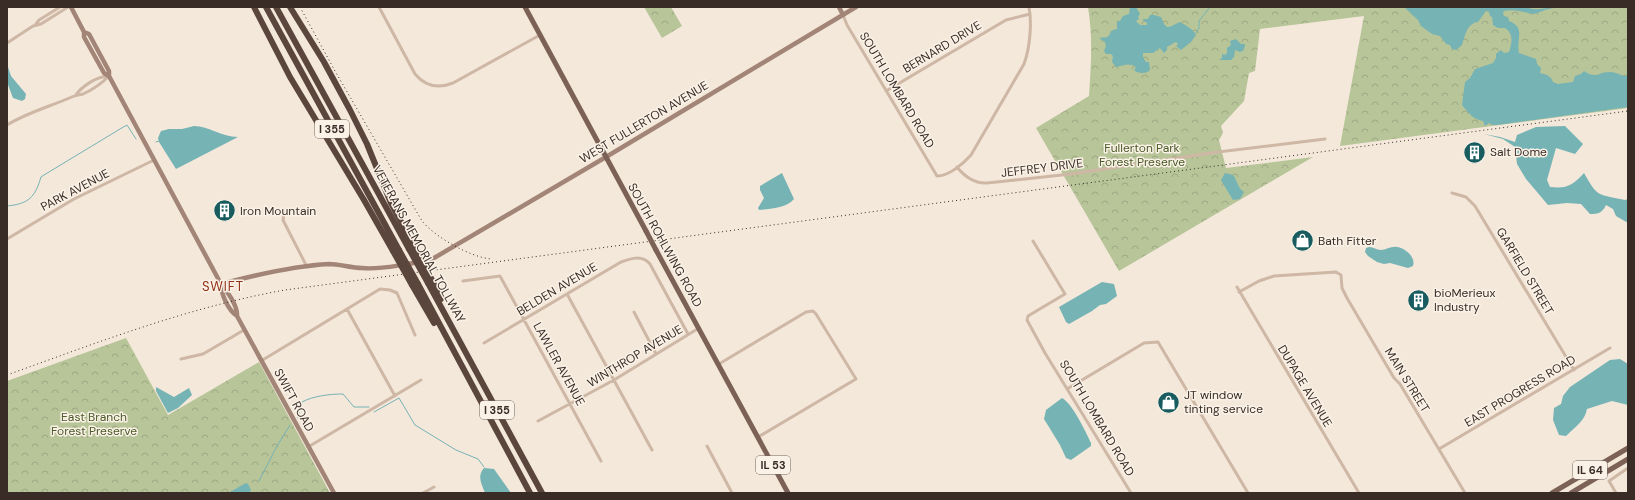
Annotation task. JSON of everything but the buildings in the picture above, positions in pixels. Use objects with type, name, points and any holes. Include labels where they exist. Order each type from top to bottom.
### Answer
[{"type":"highway","points":[[254,7],[290,77],[396,250]]},
{"type":"highway","name":"VETERANS MEMORIAL TOLLWAY","points":[[266,7],[415,285],[461,365],[530,493]]},
{"type":"highway","name":"VETERANS MEMORIAL TOLLWAY","points":[[276,7],[412,248],[452,326],[542,493]]},
{"type":"highway","points":[[290,7],[324,62],[360,128],[391,203],[412,248]]},
{"type":"main road","name":"SOUTH ROHLWING ROAD","points":[[525,7],[788,493]]},
{"type":"main road","name":"IL 64","points":[[1552,493],[1628,448]]},
{"type":"main road","name":"IL 64","points":[[1571,493],[1628,459]]},
{"type":"street","points":[[7,43],[60,7]]},
{"type":"street","points":[[36,24],[41,24],[68,7]]},
{"type":"street","name":"SWIFT ROAD","points":[[71,7],[84,32],[84,37],[104,73],[109,76],[221,284],[221,291],[233,314],[237,316],[334,493]]},
{"type":"street","points":[[380,7],[415,74],[431,86],[445,86],[453,83],[540,35]]},
{"type":"street","name":"SOUTH LOMBARD ROAD","points":[[839,7],[847,25],[937,176],[944,176],[956,167]]},
{"type":"street","name":"WEST FULLERTON AVENUE","points":[[221,284],[253,276],[307,267],[331,264],[368,268],[427,260],[441,254],[856,7]]},
{"type":"street","points":[[956,167],[967,159],[975,148],[1024,64],[1029,49],[1029,7]]},
{"type":"street","name":"BERNARD DRIVE","points":[[886,91],[1006,20],[1030,14]]},
{"type":"street","points":[[7,125],[29,113],[53,106],[82,94],[104,81],[109,76]]},
{"type":"street","name":"JEFFREY DRIVE","points":[[956,167],[970,178],[987,184],[1065,175],[1218,152],[1325,139]]},
{"type":"street","name":"PARK AVENUE","points":[[7,239],[74,199],[154,160]]},
{"type":"street","name":"GARFIELD STREET","points":[[1452,193],[1466,197],[1475,206],[1574,370]]},
{"type":"street","points":[[284,210],[283,220],[307,267]]},
{"type":"street","name":"SOUTH LOMBARD ROAD","points":[[1033,241],[1065,294],[1028,316],[1027,320],[1067,389],[1131,493]]},
{"type":"street","name":"BELDEN AVENUE","points":[[484,343],[621,262],[632,258],[642,258],[650,264],[688,334]]},
{"type":"street","name":"MAIN STREET","points":[[1239,292],[1259,281],[1274,276],[1336,272],[1341,275],[1342,288],[1347,298],[1394,378],[1400,384],[1465,493]]},
{"type":"street","name":"LAWLER AVENUE","points":[[463,282],[500,276],[601,460]]},
{"type":"street","name":"DUPAGE AVENUE","points":[[1237,287],[1359,493]]},
{"type":"street","points":[[261,361],[378,290],[384,289],[397,293],[416,335]]},
{"type":"street","points":[[567,294],[652,450]]},
{"type":"street","points":[[347,309],[395,396]]},
{"type":"street","points":[[718,364],[806,312],[813,311],[856,379],[758,437]]},
{"type":"street","points":[[634,312],[656,354]]},
{"type":"street","name":"WINTHROP AVENUE","points":[[538,421],[571,405],[699,328]]},
{"type":"street","points":[[181,360],[203,354],[244,330]]},
{"type":"street","points":[[1067,389],[1144,343],[1158,342],[1248,493]]},
{"type":"street","name":"EAST PROGRESS ROAD","points":[[1439,450],[1610,348]]},
{"type":"street","points":[[308,447],[420,380]]},
{"type":"street","points":[[707,446],[732,493]]},
{"type":"street","points":[[1616,493],[1609,481],[1628,468]]},
{"type":"street","points":[[423,493],[434,487]]},
{"type":"green space","points":[[644,7],[671,7],[682,26],[662,38]]},
{"type":"green space","name":"Fullerton Park Forest Preserve","points":[[1088,7],[1628,7],[1628,108],[1340,146],[1364,16],[1260,29],[1255,71],[1249,73],[1244,101],[1221,126],[1223,133],[1219,140],[1226,168],[1313,157],[1119,271],[1036,128],[1089,96],[1091,40]]},
{"type":"green space","name":"East Branch Forest Preserve","points":[[126,338],[168,415],[259,362],[330,493],[7,493],[7,381]]},
{"type":"water","points":[[1130,7],[1136,7],[1140,14],[1138,17],[1139,19],[1136,21],[1140,25],[1147,25],[1147,23],[1142,19],[1148,19],[1150,15],[1154,15],[1161,17],[1165,25],[1168,27],[1180,22],[1191,29],[1196,35],[1191,42],[1181,50],[1176,46],[1178,44],[1176,42],[1167,47],[1167,50],[1164,53],[1160,48],[1153,53],[1143,53],[1143,57],[1146,62],[1149,62],[1150,70],[1145,73],[1140,73],[1134,70],[1136,67],[1131,65],[1116,67],[1112,62],[1113,56],[1111,54],[1106,54],[1104,51],[1106,46],[1105,42],[1099,38],[1108,36],[1111,31],[1117,29],[1117,21],[1120,21],[1123,16],[1129,14]]},
{"type":"water","points":[[1404,7],[1526,7],[1538,9],[1558,7],[1534,14],[1516,10],[1504,11],[1504,16],[1508,17],[1509,21],[1519,30],[1519,53],[1536,59],[1537,64],[1541,68],[1540,73],[1547,75],[1553,82],[1558,84],[1573,82],[1575,76],[1584,71],[1592,75],[1611,72],[1627,76],[1628,107],[1497,125],[1492,125],[1489,123],[1485,126],[1483,121],[1473,117],[1462,105],[1465,82],[1470,78],[1475,69],[1493,63],[1496,58],[1496,54],[1501,50],[1504,53],[1509,52],[1511,36],[1508,30],[1505,28],[1498,28],[1493,25],[1492,17],[1490,16],[1489,12],[1486,11],[1478,22],[1469,27],[1462,45],[1456,50],[1452,49],[1450,45],[1446,44],[1440,36],[1432,34],[1421,26],[1418,20]]},
{"type":"water","points":[[1236,39],[1241,44],[1245,44],[1243,51],[1240,52],[1235,50],[1234,57],[1231,60],[1219,60],[1222,58],[1222,54],[1225,55],[1227,53],[1227,48],[1231,45],[1230,41]]},
{"type":"water","points":[[7,64],[11,76],[26,94],[25,99],[22,101],[13,98],[7,82]]},
{"type":"water","points":[[200,126],[232,137],[238,137],[176,169],[158,138],[161,131]]},
{"type":"water","points":[[1565,126],[1583,144],[1575,154],[1556,148],[1547,180],[1550,187],[1565,187],[1576,181],[1584,173],[1596,191],[1600,194],[1625,200],[1628,199],[1628,223],[1616,216],[1613,209],[1606,205],[1600,212],[1590,214],[1581,204],[1567,203],[1548,205],[1526,179],[1517,164],[1515,147],[1503,139],[1484,134],[1515,142],[1517,135],[1536,127]]},
{"type":"water","points":[[782,173],[794,199],[783,206],[759,210],[758,208],[764,198],[760,190],[760,186]]},
{"type":"water","points":[[1225,173],[1233,175],[1240,189],[1244,192],[1240,199],[1233,200],[1222,182],[1221,180]]},
{"type":"water","points":[[1369,247],[1378,250],[1393,247],[1400,248],[1411,256],[1414,263],[1413,266],[1408,268],[1390,263],[1384,264],[1377,262],[1365,252],[1366,248]]},
{"type":"water","points":[[1102,282],[1114,284],[1117,296],[1106,304],[1100,305],[1069,324],[1066,322],[1059,307]]},
{"type":"water","points":[[1620,359],[1628,364],[1628,405],[1612,401],[1587,409],[1582,421],[1576,427],[1566,436],[1559,435],[1553,420],[1554,408],[1561,404],[1563,396],[1570,387],[1610,360]]},
{"type":"water","points":[[156,387],[174,397],[189,388],[192,395],[178,408],[168,413],[156,391]]},
{"type":"water","points":[[1062,398],[1074,412],[1091,443],[1091,446],[1071,460],[1066,458],[1044,419],[1046,410]]},
{"type":"water","points":[[484,468],[494,469],[511,493],[485,493],[480,477]]},
{"type":"water","points":[[246,483],[251,490],[249,493],[228,493]]},
{"type":"waterway","points":[[1196,33],[1199,28],[1199,21],[1210,7]]},
{"type":"waterway","points":[[7,206],[26,201],[36,190],[41,177],[127,125],[136,139]]},
{"type":"waterway","points":[[298,418],[302,402],[311,398],[333,394],[343,394],[354,407],[369,407]]},
{"type":"waterway","points":[[374,412],[399,398],[415,425],[456,450],[478,459],[484,467]]},
{"type":"waterway","points":[[259,481],[277,446],[290,425]]},
{"type":"railway","points":[[300,7],[335,71],[422,221],[444,240],[463,250],[491,259]]},
{"type":"railway","points":[[7,375],[144,326],[249,297],[285,290],[1628,111]]},
{"type":"place","name":"Salt Dome","points":[[1474,152]]},
{"type":"place","name":"Iron Mountain","points":[[224,211]]},
{"type":"place","name":"Bath Fitter","points":[[1302,241]]},
{"type":"place","name":"bioMerieux Industry","points":[[1418,300]]},
{"type":"place","name":"JT window tinting service","points":[[1169,402]]},
{"type":"district","name":"SWIFT","points":[[223,286]]}]
